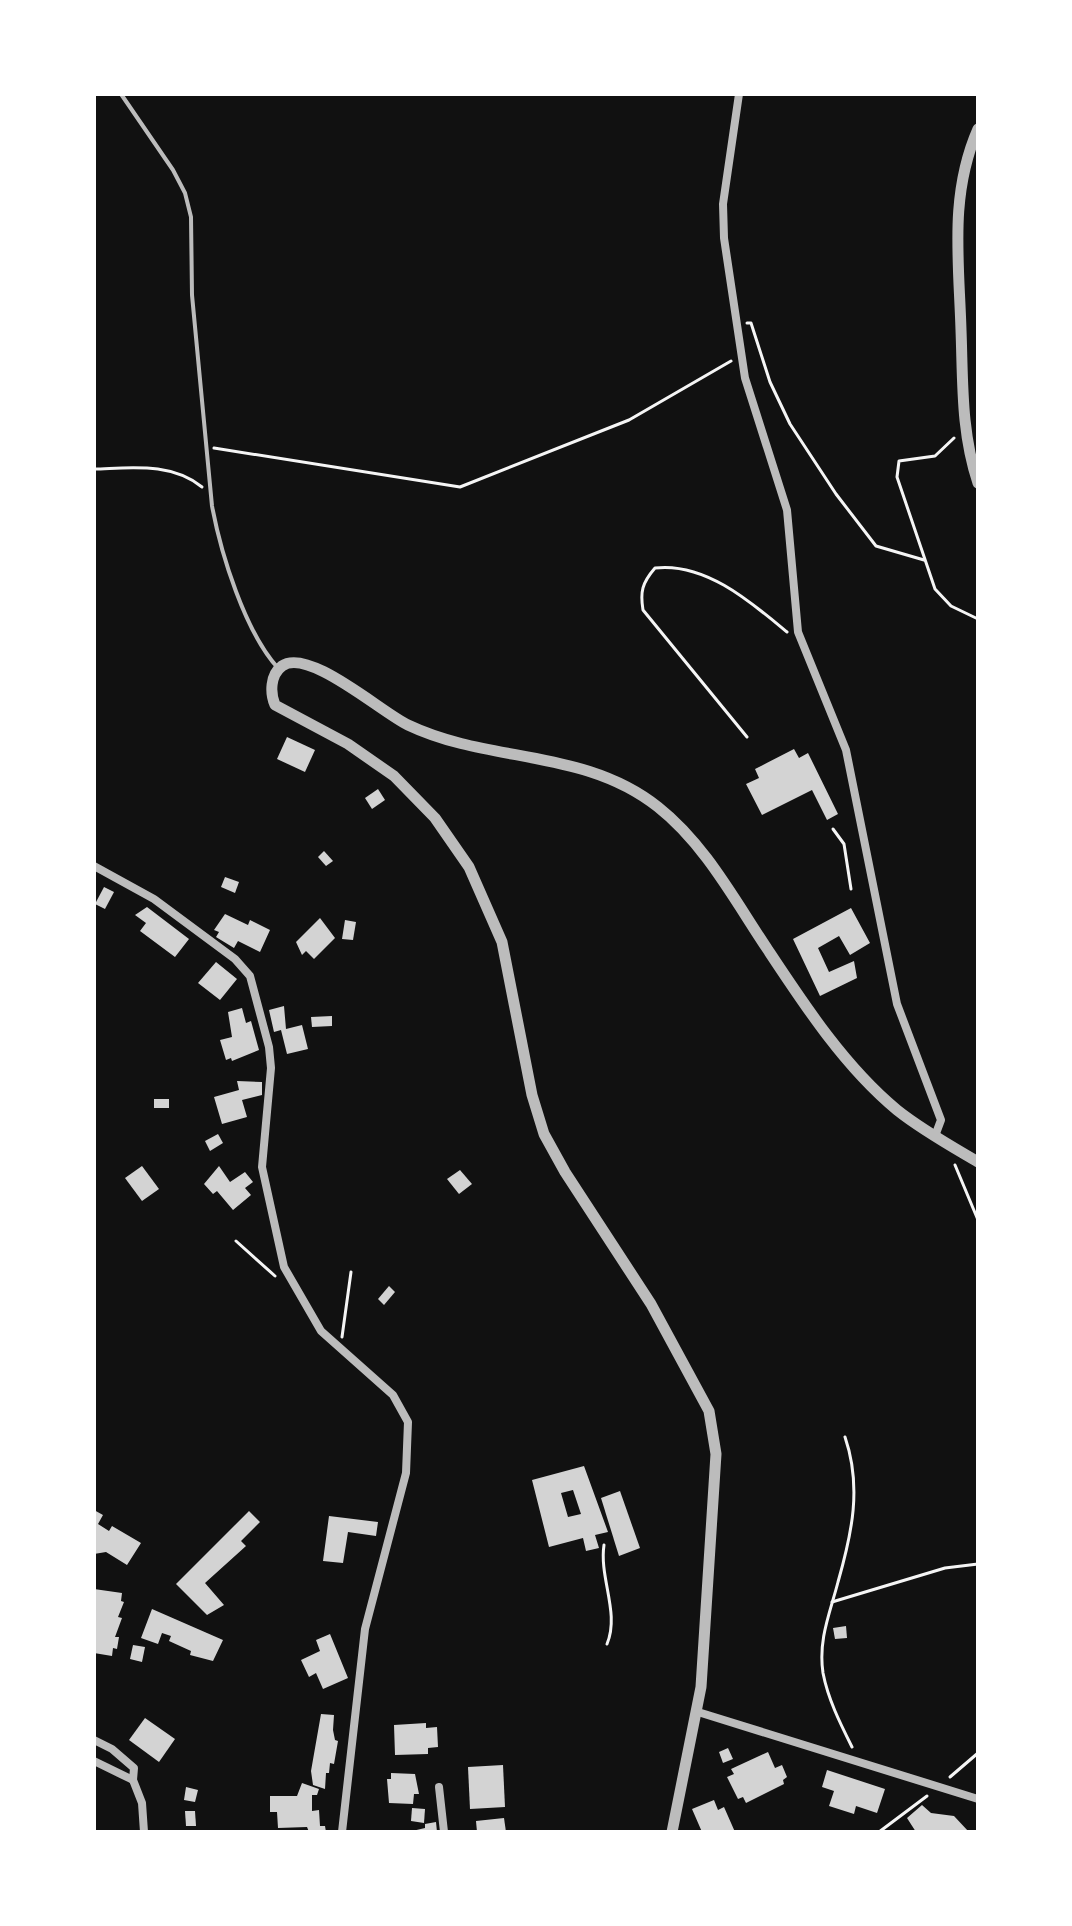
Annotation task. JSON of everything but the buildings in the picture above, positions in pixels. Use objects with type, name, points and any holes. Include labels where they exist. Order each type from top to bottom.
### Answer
[{"type":"street","points":[[739,94],[723,204],[724,238],[750,398],[787,510],[794,614],[801,640],[846,750],[897,1004],[941,1120],[935,1136]]},
{"type":"street","points":[[978,129],[962,176],[957,204],[963,414],[970,459],[978,483]]},
{"type":"street","points":[[672,1832],[698,1712],[716,1454],[709,1411],[651,1304],[565,1172],[544,1134],[532,1095],[502,942],[469,867],[435,818],[394,776],[348,744],[275,705],[272,688],[278,669],[289,663],[313,665],[409,725],[464,744],[586,768],[622,783],[656,805],[695,842],[841,1052],[889,1103],[978,1162]]},
{"type":"street","points":[[94,866],[154,899],[235,959],[250,976],[265,1026],[271,1068],[262,1149],[265,1188],[281,1255],[296,1293],[321,1331],[393,1395],[404,1412],[409,1431],[406,1473],[365,1629],[342,1832]]},
{"type":"street","points":[[698,1712],[978,1799]]},
{"type":"street","points":[[94,1740],[129,1761],[134,1768],[133,1780],[142,1803],[144,1832]]},
{"type":"street","points":[[94,1761],[133,1780]]},
{"type":"street","points":[[439,1787],[444,1832]]},
{"type":"lane","points":[[121,94],[173,170],[185,193],[191,217],[192,295],[210,493],[218,537],[267,657],[278,669]]},
{"type":"path","points":[[736,321],[751,323],[770,382],[790,424],[876,546],[924,560]]},
{"type":"path","points":[[206,447],[460,487],[629,420],[742,355]]},
{"type":"path","points":[[963,414],[953,441],[935,456],[899,461],[897,477],[935,589],[951,606],[978,619]]},
{"type":"path","points":[[94,469],[155,468],[179,473],[210,493]]},
{"type":"path","points":[[747,737],[643,610],[640,593],[646,579],[655,568],[672,566],[691,570],[733,592],[801,640]]},
{"type":"path","points":[[833,829],[844,844],[851,889]]},
{"type":"path","points":[[952,1147],[955,1168],[978,1220]]},
{"type":"path","points":[[236,1241],[296,1293]]},
{"type":"path","points":[[338,1348],[346,1318],[351,1272]]},
{"type":"path","points":[[845,1437],[856,1482],[856,1499],[824,1625],[823,1672],[832,1705],[852,1747],[853,1759]]},
{"type":"path","points":[[604,1545],[601,1572],[612,1629],[607,1644]]},
{"type":"path","points":[[832,1602],[945,1568],[978,1564]]},
{"type":"path","points":[[938,1787],[978,1753]]},
{"type":"path","points":[[879,1832],[929,1794]]}]
